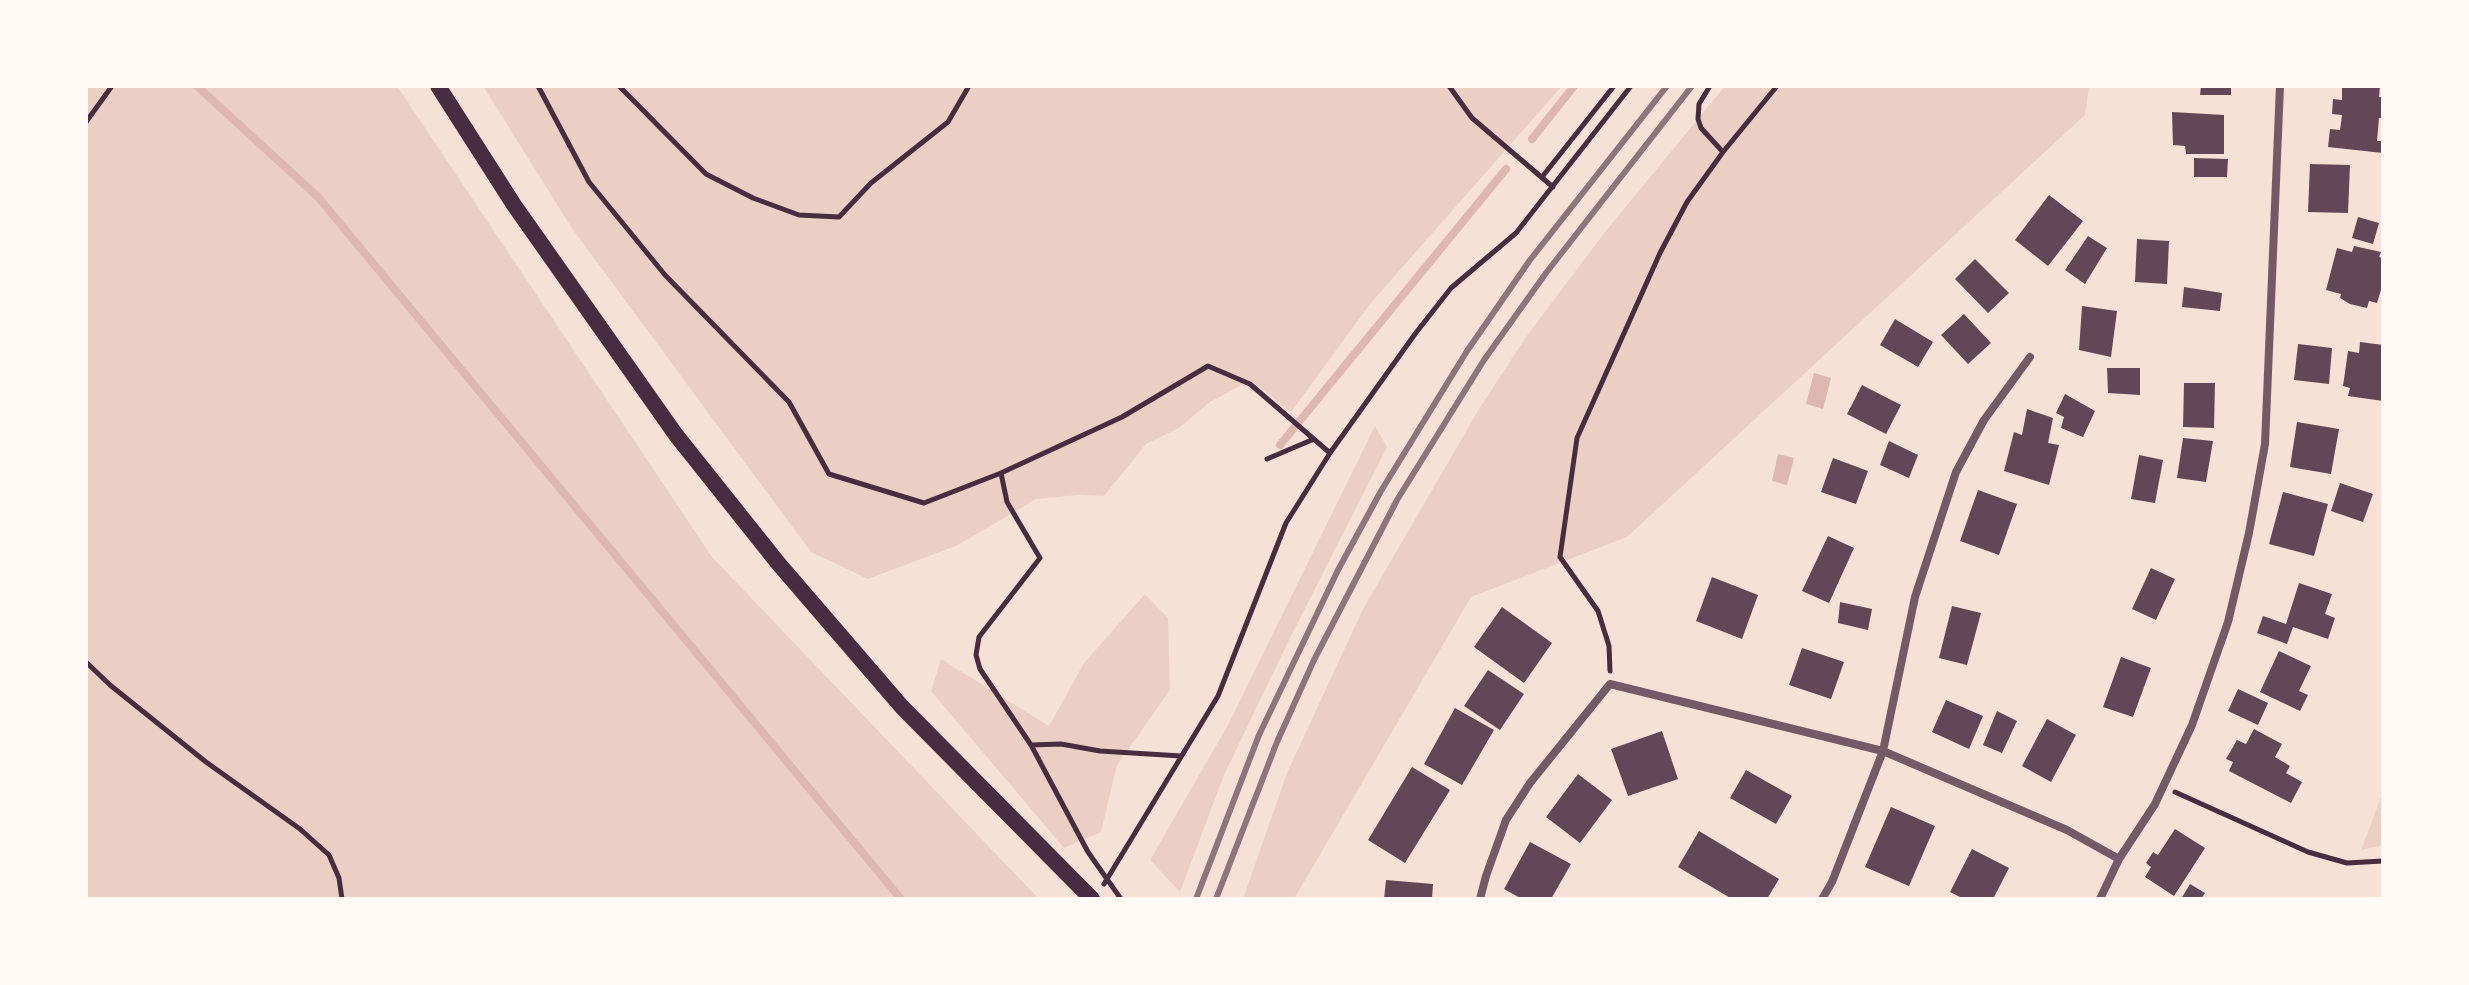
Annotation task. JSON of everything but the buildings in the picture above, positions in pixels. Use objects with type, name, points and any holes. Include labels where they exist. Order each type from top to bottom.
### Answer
[{"type":"main road","points":[[438,86],[514,205],[676,435],[778,563],[902,707],[1097,893]]},
{"type":"street","points":[[2103,898],[2119,859],[2155,804],[2192,725],[2228,622],[2249,533],[2265,444],[2280,86]]},
{"type":"street","points":[[1822,899],[1832,882],[1883,751],[1915,597],[1956,472],[1984,420],[2030,357]]},
{"type":"street","points":[[1480,899],[1506,820],[1530,783],[1610,684],[1883,751],[2067,830],[2119,859]]},
{"type":"path","points":[[86,122],[112,86]]},
{"type":"path","points":[[538,86],[589,182],[665,275],[789,402],[829,474],[924,503],[1001,473],[1122,417],[1208,366],[1250,384],[1330,453]]},
{"type":"path","points":[[619,86],[706,174],[753,198],[799,215],[839,217],[871,183],[948,122],[969,86]]},
{"type":"path","points":[[1449,86],[1472,118],[1553,187]]},
{"type":"path","points":[[1542,177],[1614,86]]},
{"type":"path","points":[[1097,893],[1218,696],[1286,523],[1330,453],[1451,288],[1516,233],[1631,86]]},
{"type":"path","points":[[1710,86],[1699,104],[1698,119],[1701,128],[1723,152]]},
{"type":"path","points":[[1610,684],[1609,646],[1598,611],[1560,557],[1577,438],[1660,253],[1687,202],[1777,86]]},
{"type":"path","points":[[1267,459],[1314,439]]},
{"type":"path","points":[[1001,473],[1007,502],[1040,558],[979,637],[976,655],[980,669],[1031,745],[1088,852],[1121,899]]},
{"type":"path","points":[[86,662],[206,762],[300,829],[329,855],[339,878],[342,899]]},
{"type":"path","points":[[1031,745],[1061,744],[1100,751],[1181,756]]},
{"type":"path","points":[[2163,786],[2308,852],[2347,863],[2383,861]]},
{"type":"shaded area","points":[[86,86],[397,86],[712,557],[1039,899],[86,899]]},
{"type":"shaded area","points":[[483,86],[1562,86],[1370,304],[1291,412],[1251,380],[1210,402],[1179,428],[1146,444],[1104,496],[1036,499],[958,545],[868,579],[811,552],[571,227]]},
{"type":"shaded area","points":[[1725,86],[2089,86],[2085,115],[1627,537],[1471,597],[1294,899],[1243,899],[1287,773],[1363,609],[1479,409],[1526,337],[1605,232]]},
{"type":"shaded area","points":[[1814,373],[1831,378],[1823,409],[1806,404]]},
{"type":"shaded area","points":[[1375,426],[1387,447],[1224,775],[1180,892],[1150,860],[1228,725]]},
{"type":"shaded area","points":[[1778,454],[1794,458],[1787,485],[1772,481]]},
{"type":"shaded area","points":[[1145,594],[1168,618],[1170,690],[1117,765],[1101,832],[1064,848],[931,691],[941,659],[1049,726],[1084,663]]},
{"type":"shaded area","points":[[2383,792],[2383,845],[2361,850]]},
{"type":"waterway","points":[[197,86],[318,197],[901,899]]},
{"type":"waterway","points":[[1532,139],[1574,86]]},
{"type":"waterway","points":[[1280,445],[1506,169]]},
{"type":"railway","points":[[1196,899],[1259,735],[1338,570],[1381,491],[1467,351],[1530,260],[1667,86]]},
{"type":"railway","points":[[1216,899],[1277,742],[1314,660],[1397,500],[1484,360],[1546,273],[1692,86]]}]
